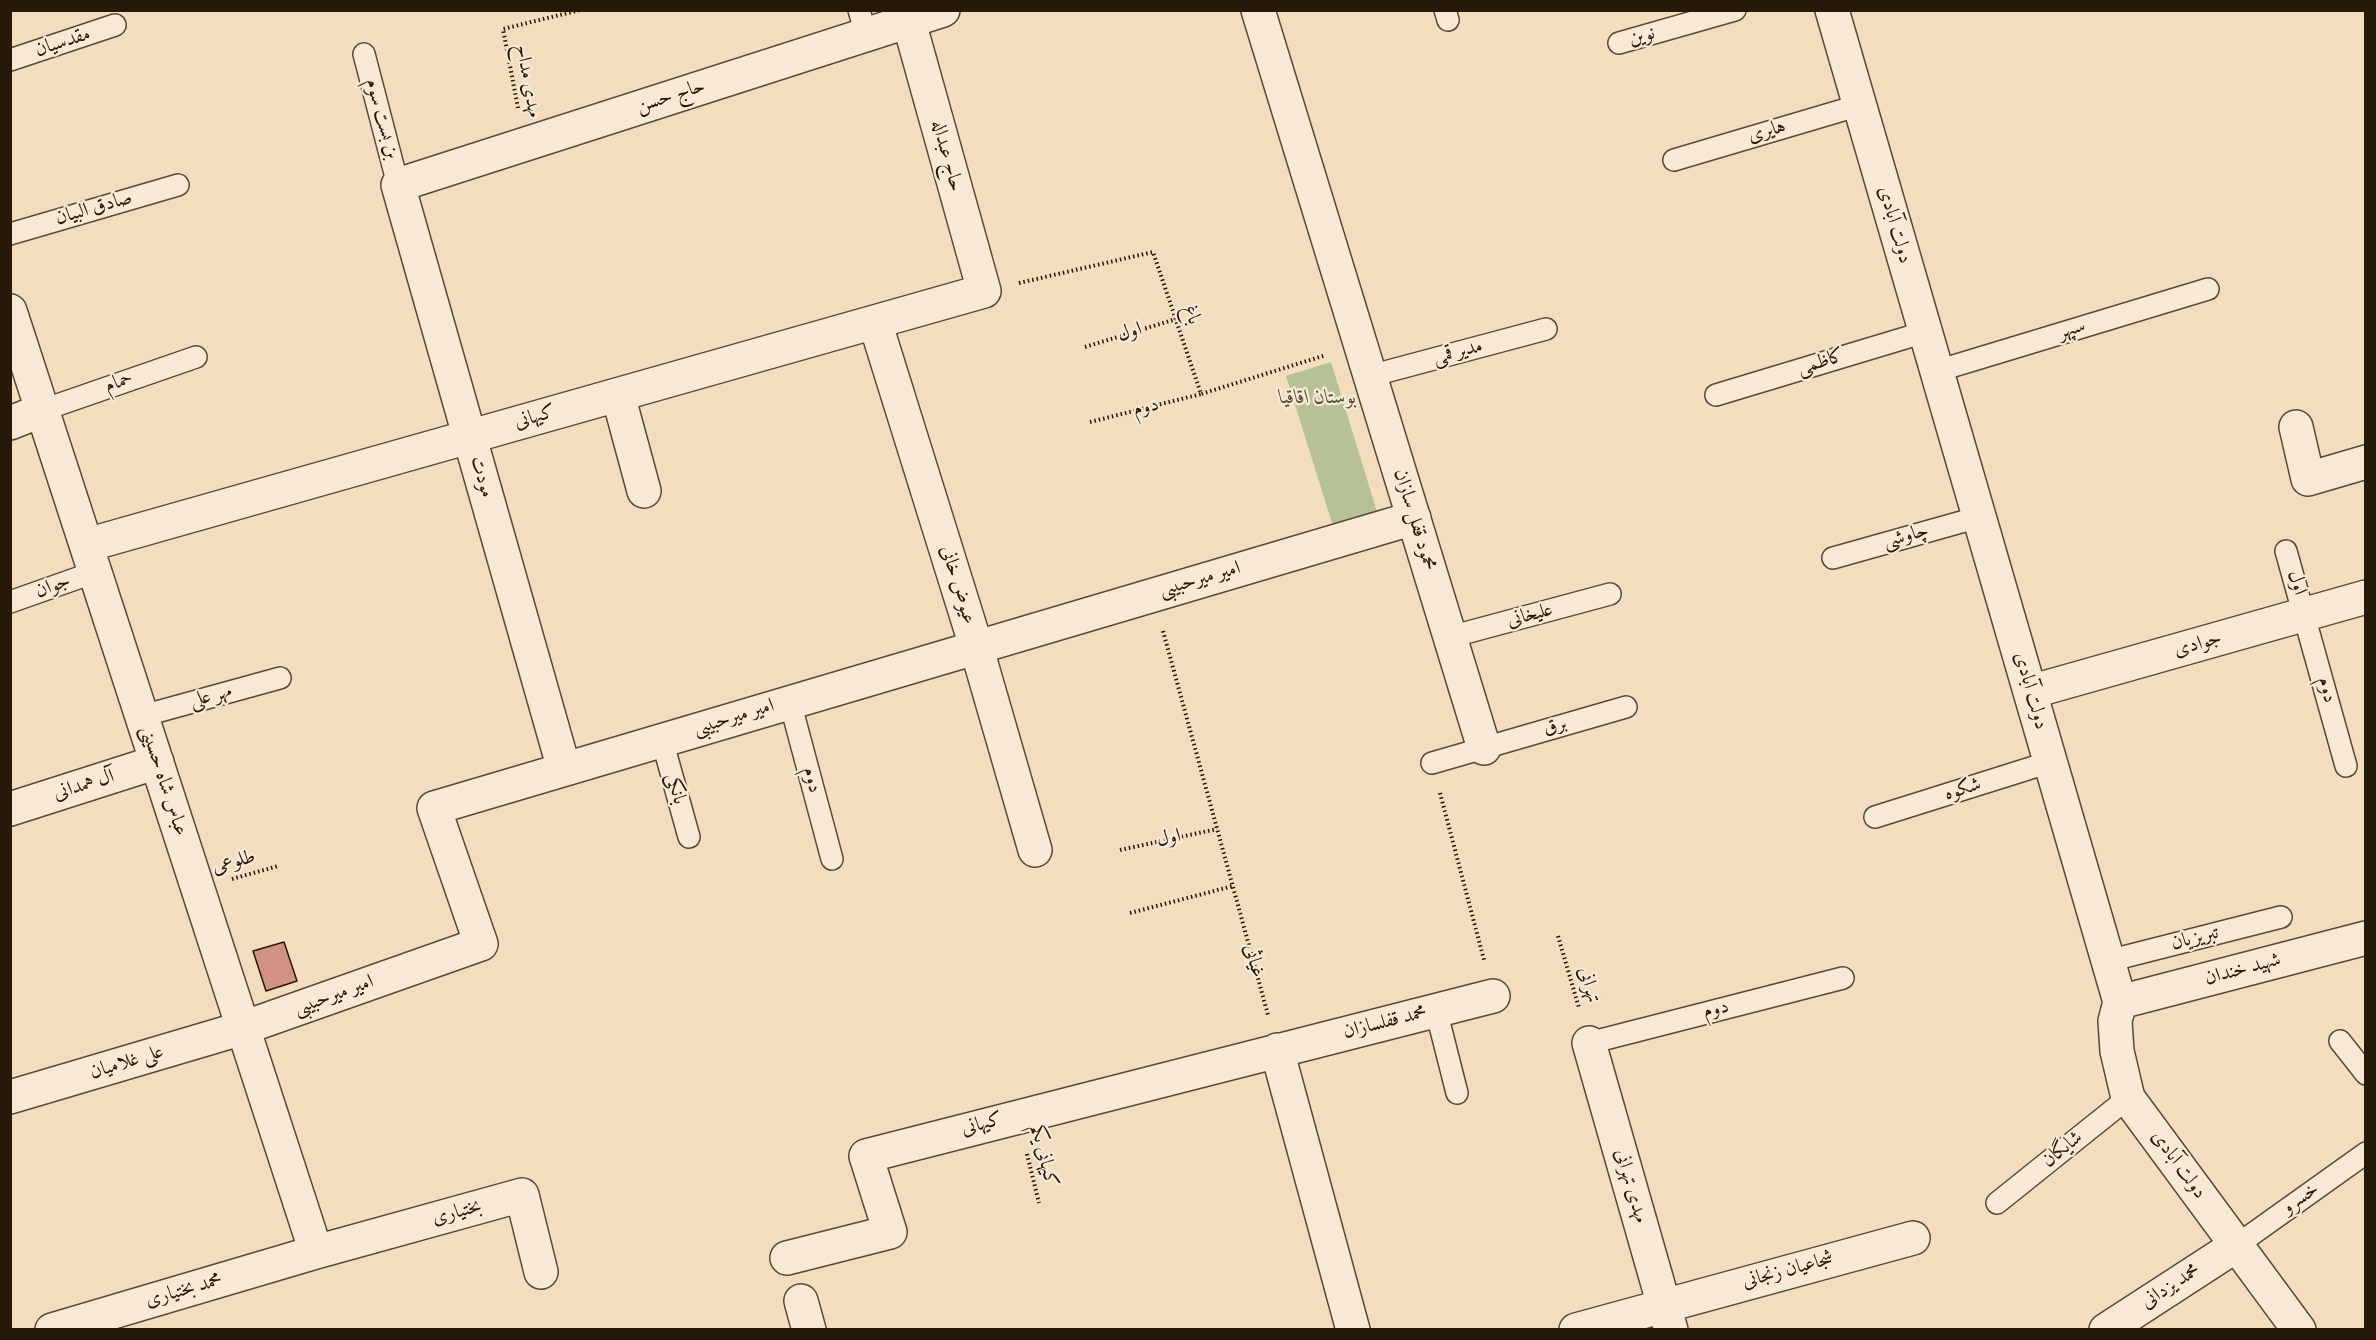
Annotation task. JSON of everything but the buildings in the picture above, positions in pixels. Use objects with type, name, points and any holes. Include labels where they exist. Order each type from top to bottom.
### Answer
[{"type":"street","name":"حاج حسن","points":[[398,184],[523,145],[862,23],[909,22],[944,10]]},
{"type":"street","name":"محمود قفل سازان","points":[[1258,10],[1484,748]]},
{"type":"street","name":"دولت آبادی","points":[[1833,10],[2120,1002],[2115,1021],[2117,1050],[2128,1098],[2299,1329]]},
{"type":"street","name":"حاج عبداله","points":[[909,22],[984,291]]},
{"type":"street","name":"مودت","points":[[398,184],[564,769]]},
{"type":"street","name":"کیهانی","points":[[91,558],[470,436],[984,291]]},
{"type":"street","name":"عباس شاه حسینی","points":[[10,310],[316,1252]]},
{"type":"street","name":"عیوض خانی","points":[[875,322],[976,646],[1035,850]]},
{"type":"street","points":[[618,395],[644,492]]},
{"type":"street","points":[[10,423],[43,410]]},
{"type":"street","points":[[2296,427],[2308,479],[2366,462]]},
{"type":"street","name":"امیر میرحبیبی","points":[[243,1028],[481,944],[434,808],[1153,593],[1414,518]]},
{"type":"street","name":"جوادی","points":[[2030,692],[2366,597]]},
{"type":"street","name":"آل همدانی","points":[[10,808],[157,762]]},
{"type":"street","name":"شهید خندان","points":[[2120,1002],[2366,938]]},
{"type":"street","name":"محمد قفلسازان","points":[[1277,1050],[1493,996]]},
{"type":"street","name":"علی غلامیان","points":[[10,1097],[243,1028]]},
{"type":"street","name":"مهدی تهرانی","points":[[1589,1043],[1667,1317]]},
{"type":"street","name":"کیهانی","points":[[787,1258],[890,1232],[867,1156],[1277,1050]]},
{"type":"street","points":[[1277,1050],[1353,1329]]},
{"type":"street","name":"بختیاری","points":[[316,1252],[522,1196],[542,1272]]},
{"type":"street","name":"شجاعیان زنجانی","points":[[1576,1329],[1667,1317],[1913,1238]]},
{"type":"street","name":"محمد یزدانی","points":[[2106,1329],[2237,1245]]},
{"type":"street","name":"محمد بختیاری","points":[[52,1329],[316,1252]]},
{"type":"lane","name":"نوین","points":[[1619,43],[1735,10]]},
{"type":"lane","name":"مقدسیان","points":[[10,60],[115,25]]},
{"type":"lane","name":"بن بست سوم","points":[[364,54],[398,184]]},
{"type":"lane","name":"هایری","points":[[1674,160],[1860,105]]},
{"type":"lane","name":"صادق البیان","points":[[10,234],[178,185]]},
{"type":"lane","name":"سپهر","points":[[1937,371],[2208,289]]},
{"type":"lane","name":"مدیر قمی","points":[[1370,376],[1546,329]]},
{"type":"lane","name":"کاظمی","points":[[1716,395],[1925,332]]},
{"type":"lane","name":"حمام","points":[[43,410],[196,357]]},
{"type":"lane","name":"چاوشی","points":[[1833,558],[1979,516]]},
{"type":"lane","name":"اول","points":[[2286,552],[2305,615]]},
{"type":"lane","name":"جوان","points":[[10,602],[91,558]]},
{"type":"lane","name":"علیخانی","points":[[1450,637],[1610,594]]},
{"type":"lane","name":"دوم","points":[[2305,615],[2346,766]]},
{"type":"lane","name":"مهر علی","points":[[142,716],[280,678]]},
{"type":"lane","name":"دوم","points":[[790,702],[832,859]]},
{"type":"lane","name":"برق","points":[[1484,748],[1626,707]]},
{"type":"lane","name":"بانکی","points":[[662,740],[688,837]]},
{"type":"lane","points":[[1432,763],[1484,748]]},
{"type":"lane","name":"شکوه","points":[[1875,817],[2050,762]]},
{"type":"lane","name":"تبریزیان","points":[[2108,961],[2281,917]]},
{"type":"lane","name":"دوم","points":[[1589,1043],[1843,978]]},
{"type":"lane","points":[[1436,1010],[1457,1093]]},
{"type":"lane","points":[[2340,1041],[2366,1074]]},
{"type":"lane","name":"شایگان","points":[[1997,1203],[2128,1098]]},
{"type":"lane","name":"خسرو","points":[[2237,1245],[2366,1153]]},
{"type":"path","name":"مهدی مداح","points":[[523,145],[503,29],[580,10]]},
{"type":"path","name":"باغ","points":[[984,291],[1153,252],[1202,394]]},
{"type":"path","name":"اول","points":[[1085,347],[1176,319]]},
{"type":"path","points":[[1202,394],[1361,344]]},
{"type":"path","name":"دوم","points":[[1090,422],[1202,394]]},
{"type":"path","name":"غیاثی","points":[[1153,593],[1277,1050]]},
{"type":"path","points":[[1432,763],[1493,996]]},
{"type":"path","name":"اول","points":[[1120,850],[1217,829]]},
{"type":"path","name":"طلوعی","points":[[198,889],[278,866]]},
{"type":"path","points":[[1130,913],[1233,886]]},
{"type":"path","name":"تهرانی","points":[[1558,936],[1589,1043]]},
{"type":"path","name":"کیهانی یکم","points":[[1018,1116],[1039,1203]]},
{"type":"green space","name":"بوستان اقاقیا","points":[[1331,362],[1378,515],[1333,526],[1286,376]]}]
